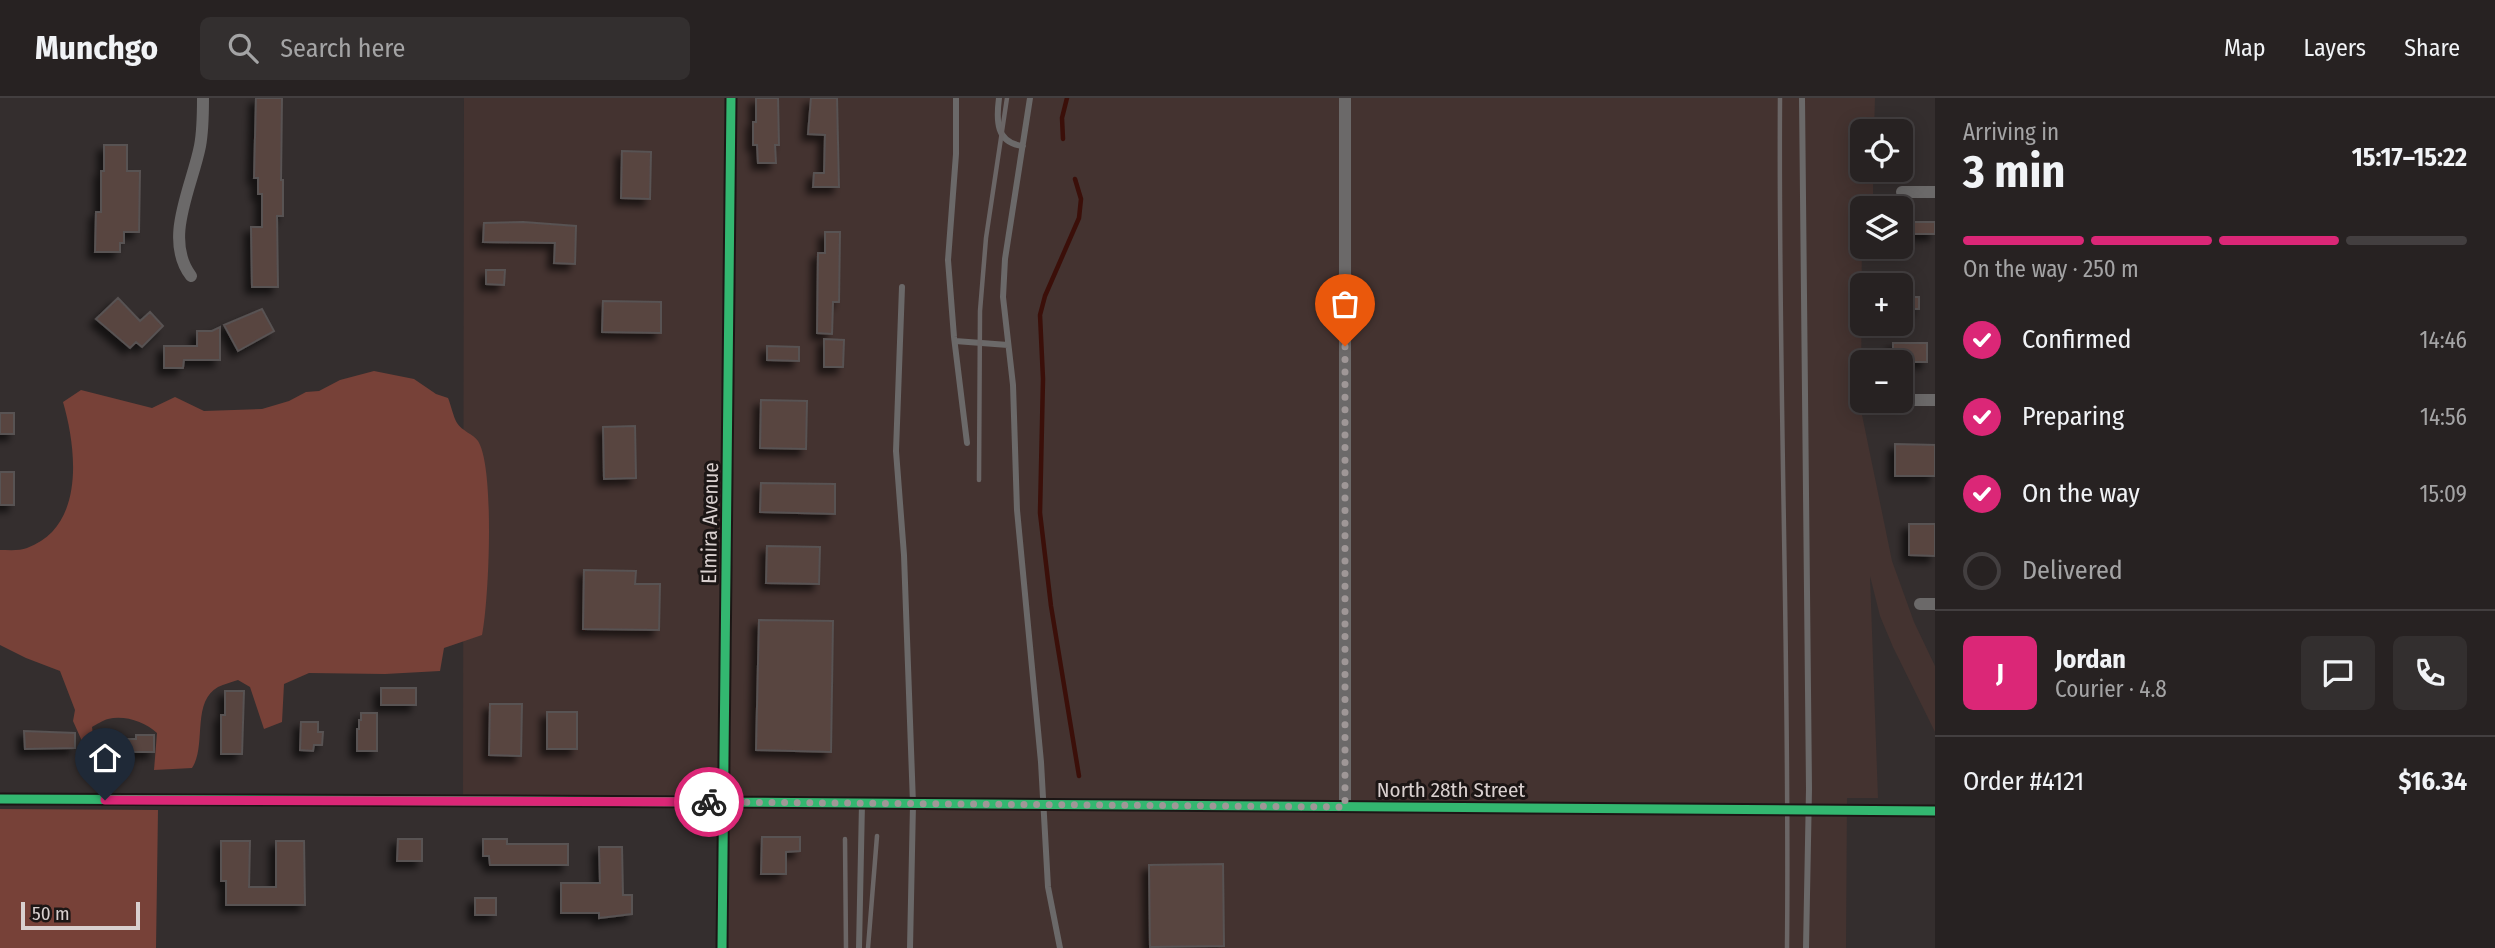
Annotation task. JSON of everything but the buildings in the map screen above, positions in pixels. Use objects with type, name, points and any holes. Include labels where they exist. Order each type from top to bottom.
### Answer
[{"type":"street","points":[[191,276],[183,265],[179,239],[182,214],[203,124],[203,98]]},
{"type":"street","name":"Elmira Avenue","points":[[722,948],[731,98]]},
{"type":"street","points":[[1345,98],[1345,807]]},
{"type":"street","points":[[1902,192],[1935,192]]},
{"type":"street","points":[[1913,400],[1935,400]]},
{"type":"street","points":[[1920,604],[1935,604]]},
{"type":"street","name":"North 28th Street","points":[[0,799],[1935,811]]},
{"type":"lane","points":[[956,98],[956,154],[948,260],[967,443]]},
{"type":"lane","points":[[999,98],[999,131],[1007,141],[1023,146]]},
{"type":"lane","points":[[1030,98],[1003,280],[1014,408],[1017,510],[1041,762],[1048,887],[1060,948]]},
{"type":"lane","points":[[1802,98],[1809,810],[1806,948]]},
{"type":"lane","points":[[902,287],[896,451],[904,555],[913,804],[910,948]]},
{"type":"lane","points":[[955,341],[1007,345]]},
{"type":"lane","points":[[859,948],[862,803]]},
{"type":"shaded area","points":[[464,98],[1875,98],[1874,119],[1850,119],[1850,182],[1873,182],[1873,196],[1850,196],[1850,259],[1862,259],[1862,273],[1850,273],[1850,336],[1861,336],[1861,350],[1850,350],[1850,413],[1862,413],[1892,561],[1914,622],[1935,666],[1935,732],[1880,616],[1870,576],[1878,798],[1847,798],[1846,948],[722,948],[723,802],[463,802]]},
{"type":"shaded area","points":[[374,371],[414,379],[436,394],[448,398],[457,423],[478,441],[487,478],[489,505],[487,594],[482,635],[444,648],[440,671],[385,674],[309,673],[284,684],[282,722],[264,729],[250,687],[238,680],[220,686],[210,694],[205,703],[199,748],[192,768],[154,770],[157,733],[141,723],[121,718],[106,720],[92,727],[96,759],[90,759],[73,721],[75,710],[60,671],[0,645],[0,550],[24,549],[46,538],[59,523],[68,505],[73,464],[63,402],[81,390],[152,408],[175,397],[204,411],[262,409],[289,401],[306,392],[319,391],[340,380]]},
{"type":"shaded area","points":[[0,809],[158,810],[156,948],[0,948]]},
{"type":"waterway","points":[[1063,139],[1062,118],[1067,98]]},
{"type":"waterway","points":[[1075,179],[1081,199],[1079,218],[1045,296],[1040,315],[1043,379],[1040,513],[1051,606],[1079,776]]},
{"type":"railway","points":[[979,480],[980,311],[986,238],[1007,98]]},
{"type":"railway","points":[[1780,98],[1787,948]]},
{"type":"railway","points":[[868,948],[877,836]]},
{"type":"railway","points":[[845,839],[846,948]]},
{"type":"cycle path","points":[[722,948],[731,98]]},
{"type":"cycle path","points":[[0,799],[1935,811]]},
{"type":"way so far","points":[[709,802],[1345,807],[1345,346]]},
{"type":"route","points":[[105,800],[709,802]]}]
